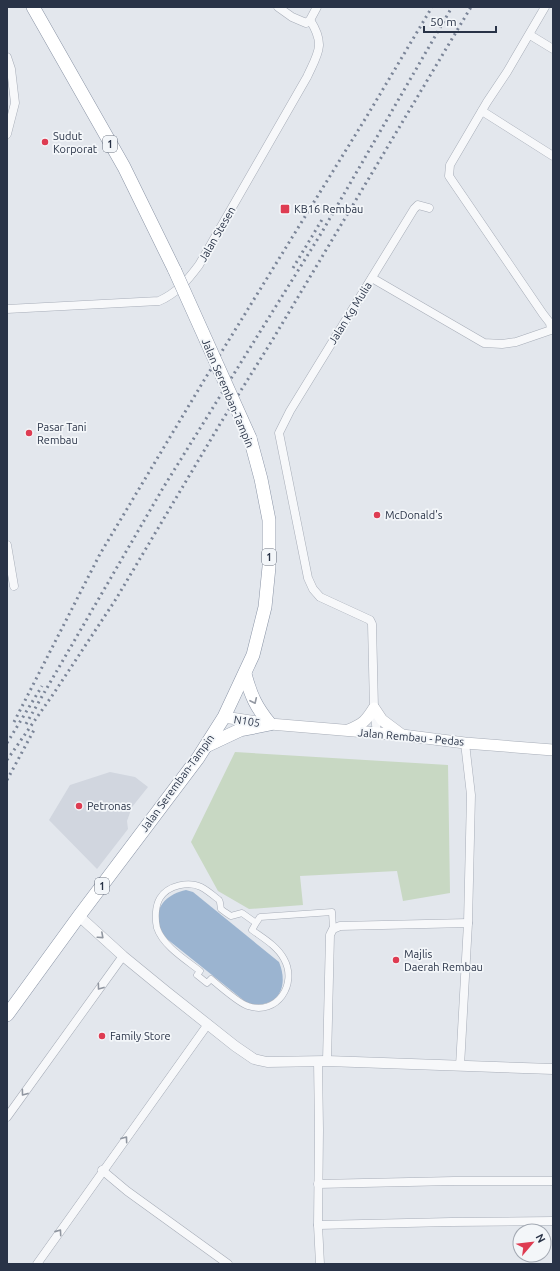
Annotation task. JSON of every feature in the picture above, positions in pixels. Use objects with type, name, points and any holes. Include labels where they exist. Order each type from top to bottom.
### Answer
[{"type":"highway","name":"Jalan Seremban-Tampin","points":[[7,1015],[205,747],[224,717],[253,655],[265,607],[269,567],[269,520],[261,479],[250,438],[175,271],[124,167],[85,100],[38,13],[33,7]]},
{"type":"highway","points":[[205,747],[240,730],[270,724],[256,707],[245,674]]},
{"type":"main road","points":[[344,731],[360,725],[367,720],[374,708],[382,720],[402,735]]},
{"type":"main road","name":"N105","points":[[224,717],[270,724]]},
{"type":"main road","name":"Jalan Rembau - Pedas","points":[[270,724],[553,750]]},
{"type":"street","points":[[278,7],[292,17],[306,23],[310,20],[317,7]]},
{"type":"street","points":[[372,278],[484,343],[502,344],[516,342],[551,330],[552,322],[543,314],[450,176],[450,165],[530,35],[545,7]]},
{"type":"street","name":"Jalan Stesen","points":[[7,309],[159,301],[171,296],[188,279],[211,244],[312,66],[318,54],[320,38],[310,20]]},
{"type":"street","points":[[530,35],[553,49]]},
{"type":"street","points":[[7,57],[11,69],[15,103],[7,134]]},
{"type":"street","points":[[482,111],[553,156]]},
{"type":"street","name":"Jalan Kg Mulia","points":[[374,708],[372,624],[370,620],[320,597],[313,589],[308,578],[303,556],[279,433],[290,411],[414,209],[418,205],[429,208]]},
{"type":"street","points":[[7,546],[14,586]]},
{"type":"street","points":[[374,708],[376,733]]},
{"type":"street","points":[[460,1066],[468,923],[470,794],[465,743]]},
{"type":"street","points":[[256,923],[242,913],[231,916],[222,909],[220,901],[202,888],[192,884],[183,884],[171,888],[164,894],[160,898],[155,917],[158,929],[165,941],[200,971],[197,975],[207,983],[210,978],[246,1006],[260,1008],[274,1003],[281,998],[286,990],[288,978],[287,966],[284,958],[275,947],[252,930],[260,917],[332,912],[333,929],[330,935],[322,1061],[318,1184],[320,1264]]},
{"type":"street","points":[[79,916],[123,956],[235,1046],[254,1059],[267,1062],[322,1061],[553,1070]]},
{"type":"street","points":[[333,929],[340,926],[468,923]]},
{"type":"street","points":[[7,1117],[123,956]]},
{"type":"street","points":[[37,1264],[102,1170],[208,1024]]},
{"type":"street","points":[[102,1170],[226,1264]]},
{"type":"street","points":[[318,1184],[454,1181],[553,1181]]},
{"type":"street","points":[[318,1225],[553,1221]]},
{"type":"shaded area","points":[[110,772],[135,777],[148,787],[132,807],[127,821],[128,829],[97,869],[49,820],[70,785]]},
{"type":"green space","points":[[235,752],[448,765],[450,893],[403,901],[397,871],[300,876],[303,905],[249,909],[218,891],[191,842]]},
{"type":"water","points":[[186,890],[193,892],[279,962],[283,981],[278,995],[273,1000],[266,1003],[247,1003],[167,939],[159,923],[158,915],[160,908],[163,902],[169,897]]},
{"type":"railway","points":[[14,722],[100,554],[432,7]]},
{"type":"railway","points":[[26,724],[163,488],[322,232],[452,7]]},
{"type":"railway","points":[[7,760],[54,693],[116,599],[471,7]]},
{"type":"railway","points":[[293,268],[323,218]]},
{"type":"railway","points":[[7,743],[42,686]]},
{"type":"railway","points":[[7,780],[34,730]]},
{"type":"place","name":"Sudut Korporat","points":[[45,142]]},
{"type":"place","name":"KB16 Rembau","points":[[285,209]]},
{"type":"place","name":"Pasar Tani Rembau","points":[[29,433]]},
{"type":"place","name":"McDonald's","points":[[377,515]]},
{"type":"place","name":"Petronas","points":[[79,806]]},
{"type":"place","name":"Majlis Daerah Rembau","points":[[396,960]]},
{"type":"place","name":"Family Store","points":[[102,1036]]}]
